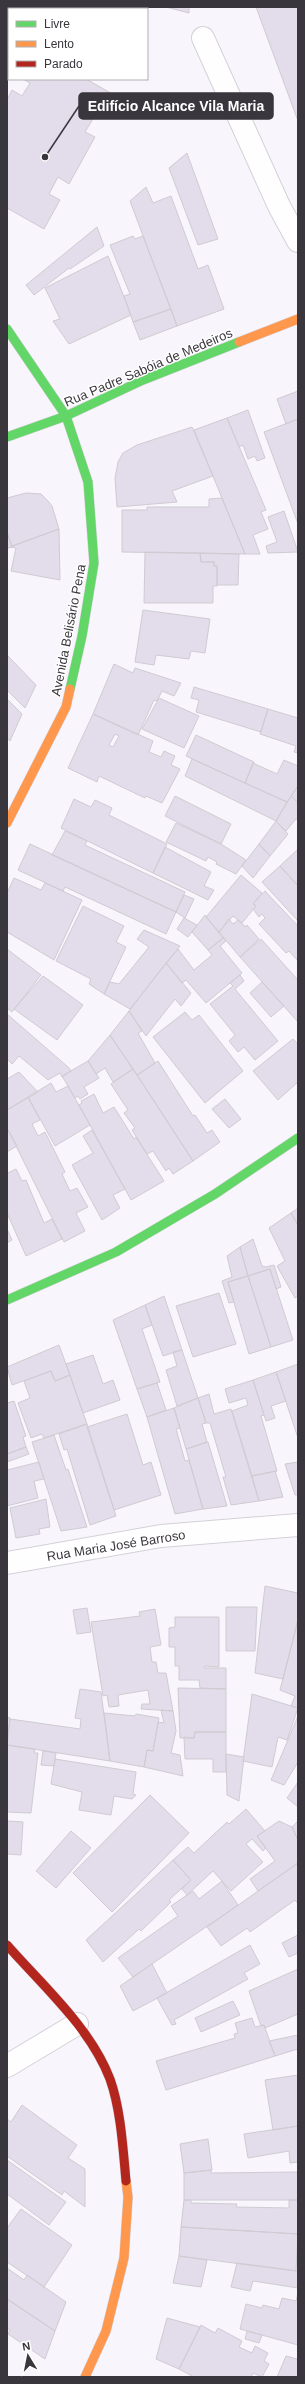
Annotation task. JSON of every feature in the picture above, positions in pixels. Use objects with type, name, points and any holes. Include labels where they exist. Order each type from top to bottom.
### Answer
[{"type":"street","points":[[203,38],[279,206],[298,241]]},
{"type":"street","name":"Rua Padre Sabóia de Medeiros","points":[[7,437],[66,416],[143,380],[298,320]]},
{"type":"street","name":"Avenida Belisário Pena","points":[[7,329],[66,416],[88,482],[94,562],[82,636],[66,707],[7,823]]},
{"type":"street","points":[[7,1300],[116,1252],[215,1194],[298,1138]]},
{"type":"street","name":"Rua Maria José Barroso","points":[[7,1563],[161,1536],[298,1525]]},
{"type":"street","points":[[7,1945],[77,2024],[97,2052],[110,2080],[122,2137],[128,2197],[124,2258],[106,2331],[85,2377]]},
{"type":"street","points":[[7,2066],[77,2024]]},
{"type":"building","points":[[166,7],[189,7],[189,13]]},
{"type":"building","points":[[256,7],[298,7],[298,121]]},
{"type":"building","points":[[25,80],[88,80],[116,96],[103,119],[96,114],[85,132],[95,137],[69,184],[58,177],[49,194],[60,200],[44,229],[7,208],[7,100],[12,90],[22,96],[30,83]]},
{"type":"building","points":[[187,153],[218,239],[198,245],[169,168]]},
{"type":"building","points":[[146,187],[153,203],[171,196],[198,269],[208,265],[224,309],[177,326],[130,201]]},
{"type":"building","points":[[97,227],[104,246],[70,269],[69,268],[34,295],[26,285]]},
{"type":"building","points":[[133,236],[135,239],[143,236],[171,309],[133,322],[124,296],[130,294],[110,245]]},
{"type":"building","points":[[108,256],[131,315],[69,344],[53,321],[60,319],[45,288]]},
{"type":"building","points":[[171,309],[177,326],[140,340],[133,322]]},
{"type":"building","points":[[298,391],[298,419],[286,424],[277,399]]},
{"type":"building","points":[[248,410],[265,458],[257,461],[255,456],[248,459],[243,445],[239,447],[227,418]]},
{"type":"building","points":[[227,418],[266,510],[261,512],[268,529],[253,535],[260,554],[245,554],[194,430]]},
{"type":"building","points":[[298,419],[298,524],[264,432]]},
{"type":"building","points":[[192,427],[213,476],[172,491],[177,502],[117,507],[115,478],[118,462],[123,453],[137,445]]},
{"type":"building","points":[[26,493],[41,494],[48,501],[52,506],[59,529],[12,546],[7,533],[7,498]]},
{"type":"building","points":[[222,498],[245,554],[122,552],[122,510],[147,510],[147,507],[209,507],[209,499]]},
{"type":"building","points":[[284,511],[298,552],[268,553],[266,546],[277,542],[268,517]]},
{"type":"building","points":[[59,529],[60,580],[11,571],[16,548],[10,547]]},
{"type":"building","points":[[7,533],[12,546],[7,549]]},
{"type":"building","points":[[145,552],[200,553],[201,562],[214,562],[214,566],[217,566],[217,586],[213,586],[213,603],[144,603]]},
{"type":"building","points":[[200,553],[239,554],[238,585],[217,585],[217,566],[214,566],[214,562],[201,562]]},
{"type":"building","points":[[143,610],[210,619],[205,653],[191,651],[189,659],[156,655],[154,665],[135,662]]},
{"type":"building","points":[[7,655],[36,685],[25,708],[7,690]]},
{"type":"building","points":[[114,664],[133,673],[135,668],[181,683],[174,696],[162,691],[157,701],[154,700],[138,735],[93,714]]},
{"type":"building","points":[[194,687],[268,709],[261,732],[196,712],[199,700],[191,698]]},
{"type":"building","points":[[159,698],[199,716],[184,748],[142,729]]},
{"type":"building","points":[[7,699],[22,714],[10,741],[7,738]]},
{"type":"building","points":[[268,709],[298,718],[298,753],[294,752],[296,746],[260,734]]},
{"type":"building","points":[[93,714],[153,741],[149,752],[161,757],[164,751],[175,756],[171,765],[180,769],[162,803],[146,796],[145,798],[99,776],[97,782],[68,768]],"holes":[[[115,734],[119,736],[113,747],[109,745]]]},
{"type":"building","points":[[196,735],[254,762],[245,783],[186,756]]},
{"type":"building","points":[[192,759],[287,802],[276,821],[185,776]]},
{"type":"building","points":[[284,760],[298,766],[298,786],[287,802],[245,783],[253,763],[277,774]]},
{"type":"building","points":[[298,786],[298,803],[291,796]]},
{"type":"building","points":[[175,796],[231,824],[221,844],[165,816]]},
{"type":"building","points":[[291,796],[298,803],[298,820],[296,819],[286,831],[276,821]]},
{"type":"building","points":[[74,799],[91,807],[95,800],[112,808],[109,815],[167,844],[153,873],[61,828]]},
{"type":"building","points":[[276,821],[288,834],[270,856],[259,844]]},
{"type":"building","points":[[176,823],[221,844],[246,860],[236,874],[216,864],[217,862],[208,857],[206,861],[166,842]]},
{"type":"building","points":[[65,831],[87,841],[85,845],[185,892],[176,912],[52,855]]},
{"type":"building","points":[[30,844],[176,912],[166,934],[65,887],[63,891],[18,870]]},
{"type":"building","points":[[259,844],[270,856],[253,878],[242,866]]},
{"type":"building","points":[[165,847],[211,872],[204,886],[214,890],[208,900],[153,873]]},
{"type":"building","points":[[298,849],[298,886],[280,866]]},
{"type":"building","points":[[280,866],[298,886],[298,921],[262,882]]},
{"type":"building","points":[[241,875],[262,893],[253,904],[256,906],[242,923],[233,916],[219,932],[206,917]]},
{"type":"building","points":[[14,878],[41,890],[45,883],[82,900],[54,960],[7,932],[7,893]]},
{"type":"building","points":[[265,891],[298,926],[298,961],[289,951],[286,953],[259,924],[265,918],[262,914],[259,917],[253,909],[256,906],[253,904]]},
{"type":"building","points":[[184,895],[194,899],[185,918],[176,912]]},
{"type":"building","points":[[83,906],[124,926],[116,942],[126,947],[104,994],[89,984],[91,979],[56,961]]},
{"type":"building","points":[[205,915],[223,938],[208,950],[192,932]]},
{"type":"building","points":[[184,918],[197,925],[188,937],[177,929]]},
{"type":"building","points":[[229,919],[233,924],[238,920],[246,927],[247,925],[259,939],[240,957],[219,932]]},
{"type":"building","points":[[144,930],[180,946],[130,1009],[104,994],[110,982],[119,984],[149,947],[137,939]]},
{"type":"building","points":[[223,938],[226,941],[220,946],[242,973],[206,1003],[186,980],[182,983],[166,963],[178,949],[194,970],[212,955],[208,950]]},
{"type":"building","points":[[261,939],[298,980],[298,1022],[240,957]]},
{"type":"building","points":[[7,949],[41,975],[12,1012],[7,1008]]},
{"type":"building","points":[[166,963],[191,993],[181,1006],[175,999],[146,1036],[129,1011]]},
{"type":"building","points":[[240,975],[244,981],[235,989],[278,1041],[255,1060],[244,1047],[238,1052],[229,1041],[235,1035],[210,1004],[233,986],[230,983]]},
{"type":"building","points":[[43,976],[83,1005],[57,1040],[14,1009]]},
{"type":"building","points":[[262,982],[284,1006],[271,1017],[250,993]]},
{"type":"building","points":[[129,1011],[142,1031],[138,1033],[155,1063],[137,1075],[110,1035]]},
{"type":"building","points":[[185,1012],[192,1020],[199,1015],[243,1071],[205,1103],[153,1037]]},
{"type":"building","points":[[7,1014],[71,1071],[62,1077],[60,1073],[48,1080],[19,1056],[12,1064],[7,1059]]},
{"type":"building","points":[[110,1035],[133,1069],[113,1082],[105,1068],[96,1074],[88,1061]]},
{"type":"building","points":[[293,1039],[298,1044],[298,1082],[278,1100],[253,1071]]},
{"type":"building","points":[[88,1061],[99,1078],[84,1087],[88,1094],[80,1099],[78,1096],[75,1098],[62,1076]]},
{"type":"building","points":[[158,1061],[193,1116],[195,1115],[207,1133],[212,1130],[220,1142],[193,1161],[137,1075]]},
{"type":"building","points":[[133,1069],[193,1161],[173,1174],[169,1168],[166,1171],[153,1151],[147,1154],[132,1130],[135,1128],[124,1113],[128,1110],[111,1084]]},
{"type":"building","points":[[19,1072],[38,1092],[7,1110],[7,1079]]},
{"type":"building","points":[[51,1083],[56,1092],[68,1086],[90,1125],[55,1146],[28,1097]]},
{"type":"building","points":[[94,1094],[103,1113],[114,1107],[134,1139],[136,1137],[164,1181],[131,1200],[79,1105],[82,1103],[81,1101]]},
{"type":"building","points":[[28,1097],[40,1120],[32,1124],[38,1136],[45,1132],[65,1172],[62,1174],[70,1191],[77,1188],[88,1207],[76,1213],[85,1231],[64,1242],[7,1128],[7,1110]]},
{"type":"building","points":[[225,1099],[241,1119],[229,1128],[212,1109]]},
{"type":"building","points":[[7,1128],[17,1146],[7,1152]]},
{"type":"building","points":[[92,1130],[125,1189],[113,1195],[120,1208],[102,1220],[72,1165],[93,1153],[83,1136]]},
{"type":"building","points":[[16,1169],[22,1181],[26,1180],[44,1223],[52,1219],[62,1239],[26,1256],[7,1213],[7,1171],[8,1173]]},
{"type":"building","points":[[298,1208],[298,1225],[291,1213]]},
{"type":"building","points":[[291,1213],[298,1225],[298,1296],[295,1298],[277,1266],[285,1261],[269,1228]]},
{"type":"building","points":[[7,1229],[12,1240],[7,1243]]},
{"type":"building","points":[[253,1239],[262,1266],[266,1267],[274,1265],[281,1287],[276,1289],[270,1269],[248,1276],[240,1247]]},
{"type":"building","points":[[240,1247],[248,1276],[228,1282],[234,1302],[229,1303],[222,1281],[232,1277],[227,1256]]},
{"type":"building","points":[[270,1269],[293,1340],[271,1347],[248,1276]]},
{"type":"building","points":[[248,1276],[271,1347],[249,1354],[228,1282]]},
{"type":"building","points":[[219,1293],[236,1344],[193,1357],[176,1306]]},
{"type":"building","points":[[164,1296],[182,1350],[163,1356],[145,1305]]},
{"type":"building","points":[[145,1305],[152,1325],[142,1329],[160,1382],[137,1389],[113,1320]]},
{"type":"building","points":[[59,1345],[70,1375],[55,1381],[51,1371],[12,1385],[7,1367]]},
{"type":"building","points":[[182,1350],[198,1398],[177,1406],[166,1370],[177,1366],[173,1352]]},
{"type":"building","points":[[93,1355],[103,1384],[113,1380],[120,1400],[83,1413],[66,1364]]},
{"type":"building","points":[[298,1364],[298,1438],[276,1372]]},
{"type":"building","points":[[51,1371],[55,1381],[70,1375],[87,1424],[44,1438],[42,1434],[31,1438],[18,1403],[30,1398],[24,1381]]},
{"type":"building","points":[[276,1372],[286,1401],[271,1406],[275,1418],[266,1421],[253,1380]]},
{"type":"building","points":[[253,1380],[264,1415],[261,1416],[277,1471],[252,1476],[232,1411],[248,1405],[246,1398],[229,1403],[225,1389]]},
{"type":"building","points":[[157,1383],[166,1410],[147,1417],[137,1389]]},
{"type":"building","points":[[209,1394],[214,1414],[231,1409],[259,1501],[231,1505],[223,1477],[226,1477],[210,1423],[206,1423],[198,1398]]},
{"type":"building","points":[[198,1398],[206,1423],[202,1424],[207,1442],[186,1449],[174,1408]]},
{"type":"building","points":[[14,1401],[26,1436],[23,1437],[26,1447],[7,1454],[7,1403]]},
{"type":"building","points":[[174,1408],[180,1428],[176,1429],[185,1461],[189,1460],[203,1509],[175,1514],[147,1417]]},
{"type":"building","points":[[127,1414],[143,1465],[151,1462],[161,1495],[114,1510],[87,1427]]},
{"type":"building","points":[[87,1424],[116,1516],[90,1525],[67,1449],[64,1450],[59,1434]]},
{"type":"building","points":[[54,1435],[66,1470],[68,1469],[87,1527],[61,1531],[32,1442]]},
{"type":"building","points":[[208,1442],[227,1506],[203,1509],[186,1449]]},
{"type":"building","points":[[26,1447],[29,1454],[7,1462],[7,1454]]},
{"type":"building","points":[[39,1462],[44,1479],[34,1481],[38,1498],[7,1506],[7,1470]]},
{"type":"building","points":[[298,1462],[298,1495],[295,1495],[285,1464]]},
{"type":"building","points":[[275,1471],[283,1497],[259,1501],[252,1476]]},
{"type":"building","points":[[46,1499],[50,1527],[39,1529],[40,1534],[16,1538],[10,1508]]},
{"type":"building","points":[[265,1586],[298,1593],[298,1620],[283,1679],[255,1673]]},
{"type":"building","points":[[226,1607],[257,1607],[255,1651],[226,1651]]},
{"type":"building","points":[[87,1608],[91,1632],[77,1634],[73,1610]]},
{"type":"building","points":[[155,1609],[161,1645],[150,1647],[152,1662],[156,1662],[158,1673],[166,1673],[173,1711],[141,1709],[142,1704],[150,1704],[148,1690],[118,1695],[119,1706],[109,1707],[107,1695],[103,1696],[91,1622],[140,1616],[139,1612]]},
{"type":"building","points":[[175,1617],[219,1617],[219,1667],[205,1666],[204,1668],[226,1668],[226,1689],[200,1688],[199,1680],[179,1680],[179,1666],[175,1666],[175,1647],[169,1647],[169,1628],[175,1627]]},
{"type":"building","points":[[298,1620],[298,1708],[291,1706],[295,1696],[280,1690]]},
{"type":"building","points":[[178,1688],[226,1689],[226,1732],[195,1732],[194,1738],[180,1738]]},
{"type":"building","points":[[80,1689],[101,1692],[110,1761],[7,1745],[10,1719],[80,1729],[81,1719],[75,1718]]},
{"type":"building","points":[[252,1694],[298,1708],[287,1740],[278,1737],[272,1767],[243,1761]]},
{"type":"building","points":[[161,1710],[173,1711],[176,1731],[171,1753],[180,1755],[183,1776],[144,1767],[147,1750],[153,1751],[158,1722],[164,1723]]},
{"type":"building","points":[[104,1713],[135,1716],[136,1714],[159,1718],[153,1751],[147,1750],[144,1767],[110,1761]]},
{"type":"building","points":[[298,1716],[298,1762],[284,1785],[271,1780]]},
{"type":"building","points":[[7,1717],[10,1718],[7,1745]]},
{"type":"building","points":[[195,1732],[226,1732],[226,1772],[213,1772],[213,1759],[185,1759],[184,1737],[194,1738]]},
{"type":"building","points":[[7,1745],[35,1749],[34,1753],[38,1753],[31,1813],[7,1812]]},
{"type":"building","points":[[43,1751],[56,1753],[54,1766],[41,1765]]},
{"type":"building","points":[[226,1754],[244,1757],[239,1801],[227,1795]]},
{"type":"building","points":[[55,1759],[136,1772],[133,1794],[136,1795],[132,1799],[114,1796],[111,1815],[79,1810],[82,1792],[51,1784]]},
{"type":"building","points":[[298,1782],[298,1807],[287,1798]]},
{"type":"building","points":[[150,1795],[189,1833],[112,1912],[73,1873]]},
{"type":"building","points":[[246,1809],[265,1831],[257,1836],[266,1848],[263,1851],[252,1839],[246,1844],[263,1862],[231,1891],[213,1871],[187,1895],[182,1889],[191,1880],[173,1860],[188,1847],[194,1853],[227,1822],[229,1824]]},
{"type":"building","points":[[7,1821],[23,1822],[21,1855],[7,1854]]},
{"type":"building","points":[[279,1821],[292,1827],[298,1840],[298,1863],[258,1891],[250,1879],[275,1861],[257,1836]]},
{"type":"building","points":[[298,1821],[298,1840],[292,1827]]},
{"type":"building","points":[[71,1831],[91,1848],[56,1888],[36,1871]]},
{"type":"building","points":[[173,1860],[191,1880],[169,1900],[171,1902],[141,1931],[139,1929],[103,1962],[86,1940]]},
{"type":"building","points":[[298,1863],[298,1904],[295,1900],[250,1932],[247,1928],[221,1946],[207,1927]]},
{"type":"building","points":[[222,1881],[238,1905],[133,1977],[118,1958],[178,1916],[171,1906],[193,1891],[199,1899]]},
{"type":"building","points":[[298,1935],[298,1953],[289,1957],[282,1943]]},
{"type":"building","points":[[250,1945],[260,1964],[244,1973],[248,1979],[174,2020],[176,2024],[172,2025],[157,1998]]},
{"type":"building","points":[[152,1964],[167,1993],[133,2011],[120,1986]]},
{"type":"building","points":[[298,1969],[298,2014],[265,2028],[264,2025],[261,2026],[249,1991]]},
{"type":"building","points":[[233,2001],[240,2015],[201,2032],[195,2018]]},
{"type":"building","points":[[252,2018],[255,2027],[264,2025],[275,2056],[166,2090],[156,2061],[235,2038],[234,2034],[238,2033],[235,2023]]},
{"type":"building","points":[[298,2035],[298,2049],[275,2056],[269,2041]]},
{"type":"building","points":[[298,2075],[298,2126],[273,2130],[265,2080]]},
{"type":"building","points":[[22,2105],[77,2145],[68,2158],[85,2169],[85,2207],[64,2191],[62,2195],[7,2156],[7,2119],[11,2122]]},
{"type":"building","points":[[298,2126],[298,2162],[290,2163],[289,2151],[248,2158],[244,2134]]},
{"type":"building","points":[[208,2139],[212,2170],[184,2173],[180,2144]]},
{"type":"building","points":[[7,2160],[66,2202],[49,2225],[7,2194]]},
{"type":"building","points":[[211,2170],[211,2173],[298,2172],[298,2200],[184,2200],[184,2173]]},
{"type":"building","points":[[184,2200],[191,2200],[191,2203],[237,2204],[236,2207],[289,2208],[289,2200],[298,2200],[298,2234],[181,2227]]},
{"type":"building","points":[[21,2209],[72,2245],[44,2287],[7,2262],[7,2228]]},
{"type":"building","points":[[181,2227],[298,2234],[296,2271],[179,2256]]},
{"type":"building","points":[[179,2256],[207,2260],[201,2287],[173,2283]]},
{"type":"building","points":[[237,2263],[298,2271],[298,2288],[253,2281],[250,2291],[231,2287]]},
{"type":"building","points":[[7,2268],[24,2280],[27,2275],[66,2302],[55,2331],[7,2299]]},
{"type":"building","points":[[298,2293],[298,2345],[240,2329],[246,2304],[262,2308],[263,2305],[279,2309],[282,2298],[296,2301]]},
{"type":"building","points":[[7,2299],[55,2331],[45,2359],[8,2334],[10,2330],[7,2328]]},
{"type":"building","points":[[167,2318],[200,2327],[179,2369],[156,2359]]},
{"type":"building","points":[[201,2325],[215,2333],[218,2328],[242,2341],[239,2347],[252,2353],[255,2346],[268,2353],[264,2361],[269,2364],[262,2377],[253,2373],[251,2377],[194,2377],[179,2369]]},
{"type":"building","points":[[247,2331],[262,2335],[259,2343],[245,2339]]},
{"type":"building","points":[[286,2356],[297,2359],[298,2356],[298,2377],[277,2377]]},
{"type":"traffic: fast","points":[[7,329],[66,416],[88,482],[94,563],[82,636],[70,689]]},
{"type":"traffic: fast","points":[[7,437],[66,416],[143,380],[239,342]]},
{"type":"traffic: fast","points":[[7,1300],[116,1252],[215,1194],[298,1138]]},
{"type":"traffic: slow","points":[[239,342],[298,319]]},
{"type":"traffic: slow","points":[[7,823],[66,707],[70,689]]},
{"type":"traffic: slow","points":[[85,2377],[106,2331],[124,2258],[128,2197],[126,2181]]},
{"type":"traffic: jam","points":[[7,1945],[78,2025],[91,2042],[101,2060],[110,2079],[117,2104],[126,2181]]},
{"type":"place","name":"Edifício Alcance Vila Maria","points":[[45,157]]}]
